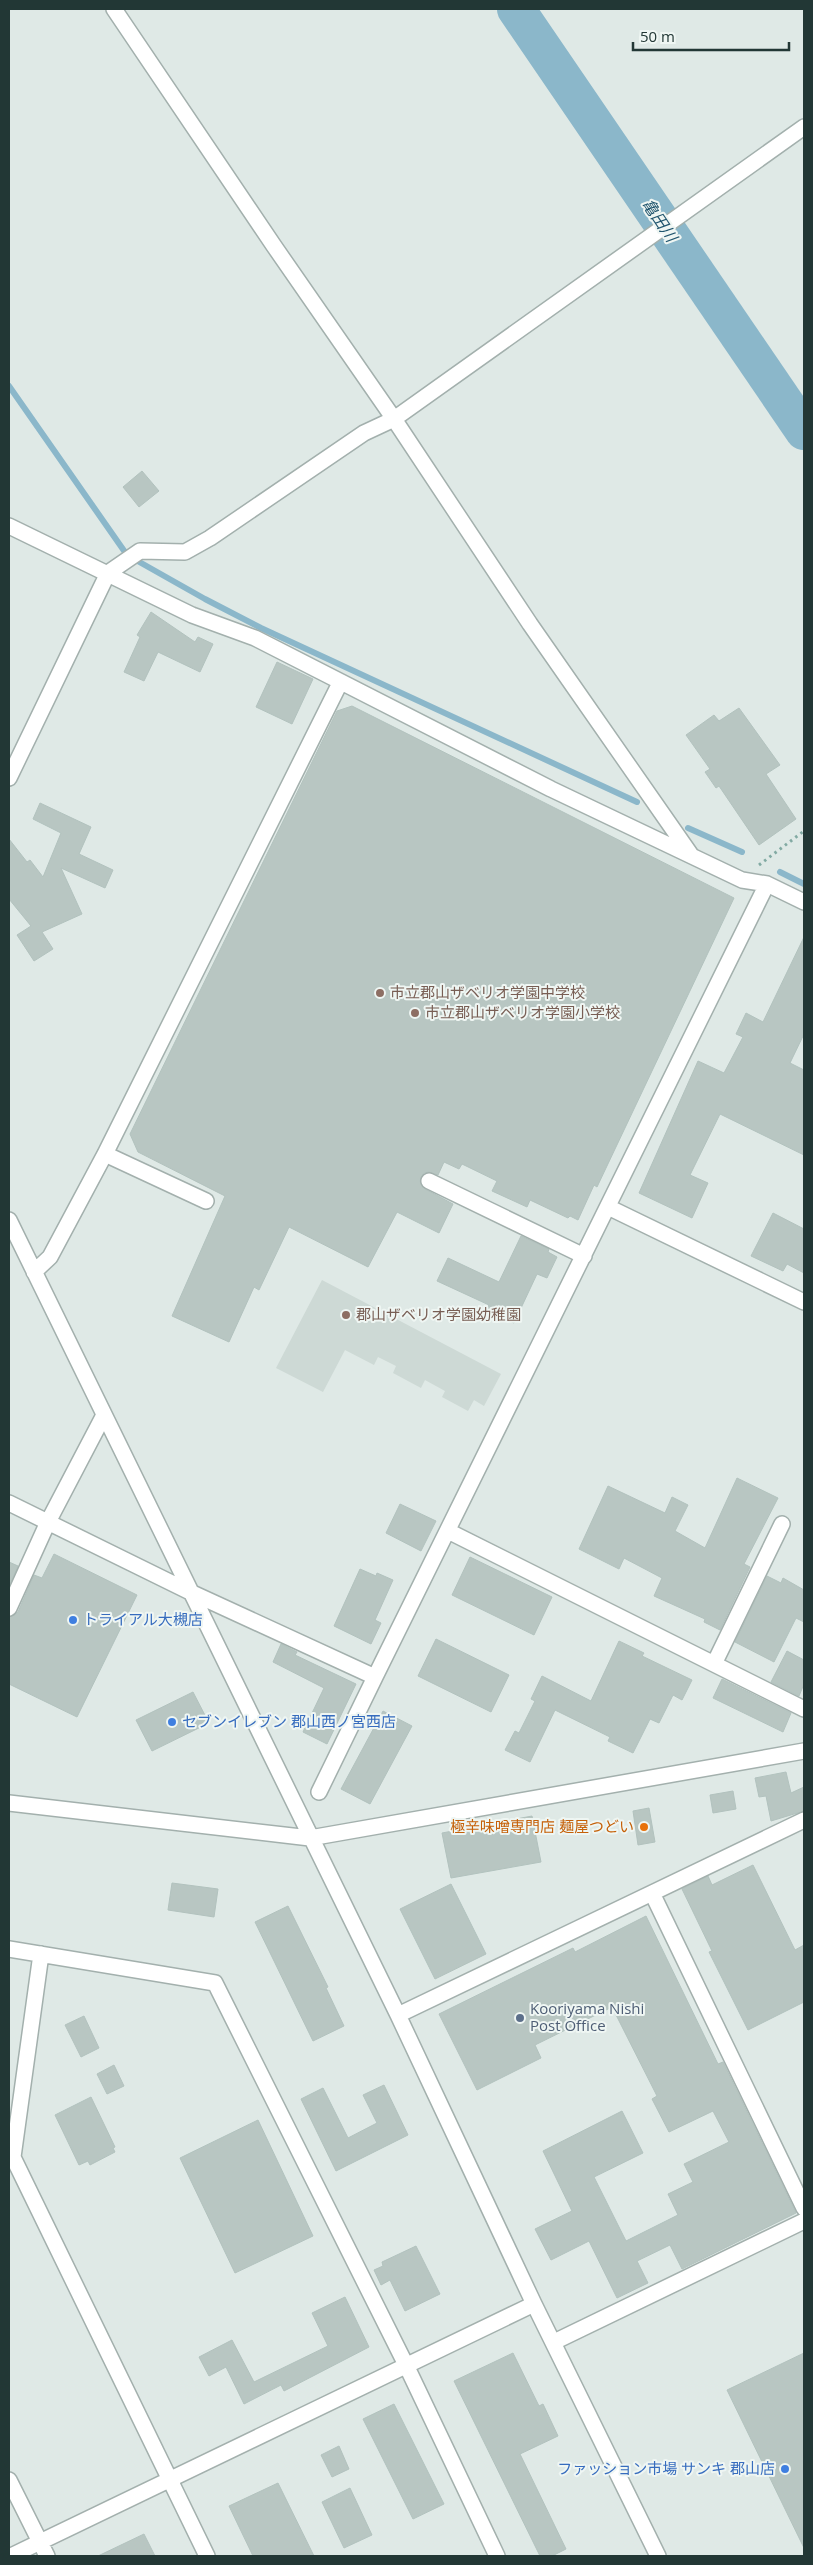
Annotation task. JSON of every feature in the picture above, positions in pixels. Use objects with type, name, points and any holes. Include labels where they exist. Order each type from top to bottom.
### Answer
[{"type":"street","points":[[114,9],[279,254],[394,419],[530,624],[690,856]]},
{"type":"street","points":[[9,778],[113,569],[140,551],[185,552],[210,538],[364,433],[394,419],[804,127]]},
{"type":"street","points":[[9,526],[113,569],[192,615],[255,638],[340,683],[690,856],[742,880],[767,884],[804,902]]},
{"type":"street","points":[[34,1272],[50,1257],[105,1154],[340,683]]},
{"type":"street","points":[[319,1792],[767,884]]},
{"type":"street","points":[[105,1154],[206,1201]]},
{"type":"street","points":[[429,1181],[584,1256]]},
{"type":"street","points":[[608,1207],[804,1302]]},
{"type":"street","points":[[9,1220],[188,1591],[398,2015],[534,2304],[658,2556]]},
{"type":"street","points":[[9,1608],[48,1522],[104,1415]]},
{"type":"street","points":[[9,1502],[188,1591],[375,1677]]},
{"type":"street","points":[[714,1664],[782,1524]]},
{"type":"street","points":[[448,1531],[804,1709]]},
{"type":"street","points":[[9,1803],[310,1838],[804,1751]]},
{"type":"street","points":[[398,2015],[804,1820]]},
{"type":"street","points":[[652,1893],[804,2208]]},
{"type":"street","points":[[9,1949],[215,1983],[407,2367],[497,2556]]},
{"type":"street","points":[[41,1954],[11,2153],[172,2480],[207,2556]]},
{"type":"street","points":[[554,2342],[804,2220]]},
{"type":"street","points":[[11,2556],[407,2367],[534,2304]]},
{"type":"street","points":[[9,2480],[47,2556]]},
{"type":"path","points":[[742,880],[804,831]]},
{"type":"shaded area","name":"郡山ザベリオ学園幼稚園","points":[[322,1280],[501,1374],[484,1406],[474,1400],[468,1411],[442,1397],[445,1391],[425,1380],[421,1388],[393,1373],[396,1366],[378,1357],[374,1365],[345,1350],[323,1392],[276,1368]]},
{"type":"building","points":[[142,471],[159,491],[139,507],[123,487]]},
{"type":"building","points":[[151,612],[195,642],[198,637],[213,644],[200,672],[158,652],[144,681],[124,672],[140,637],[137,635]]},
{"type":"building","points":[[277,662],[313,679],[292,724],[256,707]]},
{"type":"building","points":[[352,706],[734,898],[597,1187],[594,1185],[578,1220],[570,1216],[568,1218],[530,1200],[527,1207],[492,1191],[497,1181],[462,1164],[459,1169],[444,1162],[438,1175],[429,1172],[424,1173],[420,1181],[425,1189],[453,1204],[439,1233],[397,1212],[368,1267],[289,1227],[259,1290],[254,1287],[229,1342],[172,1316],[225,1196],[138,1152],[130,1134],[337,711]]},
{"type":"building","points":[[739,708],[780,765],[766,774],[796,819],[759,845],[719,786],[716,788],[705,772],[710,769],[686,735],[714,715],[719,721]]},
{"type":"building","points":[[40,803],[91,827],[79,854],[113,870],[105,888],[61,868],[82,914],[42,932],[53,949],[34,961],[17,935],[31,926],[9,899],[9,839],[27,862],[30,860],[43,877],[61,833],[33,819]]},
{"type":"building","points":[[804,937],[804,1034],[790,1063],[804,1070],[804,1155],[720,1114],[690,1175],[708,1183],[692,1218],[639,1193],[698,1061],[724,1073],[743,1037],[736,1034],[746,1013],[763,1022]]},
{"type":"building","points":[[773,1213],[804,1229],[804,1273],[787,1264],[783,1271],[751,1256]]},
{"type":"building","points":[[521,1236],[549,1249],[548,1252],[557,1257],[547,1278],[537,1274],[514,1323],[486,1310],[489,1305],[437,1281],[448,1258],[499,1282]]},
{"type":"building","points":[[737,1478],[778,1498],[744,1564],[750,1567],[720,1630],[704,1622],[705,1619],[654,1596],[662,1578],[624,1558],[619,1569],[579,1549],[608,1486],[665,1513],[672,1497],[688,1505],[675,1531],[705,1548]]},
{"type":"building","points":[[400,1504],[436,1521],[421,1551],[386,1533]]},
{"type":"building","name":"トライアル大槻店","points":[[54,1554],[137,1595],[77,1717],[9,1684],[9,1617],[18,1612],[34,1575],[42,1578]]},
{"type":"building","points":[[470,1557],[552,1597],[534,1635],[452,1595]]},
{"type":"building","points":[[9,1562],[18,1566],[9,1586]]},
{"type":"building","points":[[360,1569],[376,1576],[377,1573],[393,1580],[375,1620],[381,1623],[371,1644],[334,1626]]},
{"type":"building","points":[[767,1576],[781,1583],[783,1578],[804,1590],[804,1622],[796,1618],[774,1662],[735,1642]]},
{"type":"building","points":[[436,1639],[509,1675],[491,1712],[418,1676]]},
{"type":"building","points":[[619,1641],[644,1653],[642,1656],[692,1680],[682,1700],[673,1695],[659,1723],[650,1719],[633,1753],[608,1741],[610,1737],[555,1710],[530,1762],[505,1750],[515,1731],[519,1733],[535,1701],[531,1699],[542,1676],[591,1701]]},
{"type":"building","points":[[281,1644],[297,1652],[295,1655],[356,1684],[327,1744],[303,1732],[324,1688],[273,1662]]},
{"type":"building","points":[[787,1651],[804,1660],[804,1684],[799,1696],[771,1682]]},
{"type":"building","points":[[722,1679],[791,1713],[783,1732],[713,1698]]},
{"type":"building","name":"セブンイレブン 郡山西ノ宮西店","points":[[193,1692],[209,1723],[152,1751],[136,1720]]},
{"type":"building","points":[[383,1711],[412,1726],[370,1804],[341,1789]]},
{"type":"building","points":[[786,1772],[791,1793],[804,1787],[804,1811],[771,1821],[766,1796],[759,1797],[755,1778]]},
{"type":"building","points":[[733,1791],[736,1809],[713,1813],[710,1795]]},
{"type":"building","name":"極辛味噌専門店 麺屋つどい","points":[[649,1808],[655,1842],[638,1845],[633,1811]]},
{"type":"building","points":[[532,1816],[541,1862],[451,1878],[442,1833]]},
{"type":"building","points":[[753,1865],[795,1950],[804,1945],[804,2002],[748,2030],[709,1952],[712,1951],[682,1889],[708,1876],[712,1885]]},
{"type":"building","points":[[172,1883],[218,1889],[214,1917],[168,1910]]},
{"type":"building","points":[[451,1884],[486,1954],[435,1979],[400,1909]]},
{"type":"building","points":[[288,1906],[328,1987],[326,1988],[344,2026],[313,2041],[255,1922]]},
{"type":"building","points":[[646,1916],[718,2064],[723,2062],[796,2213],[682,2269],[670,2245],[637,2261],[648,2283],[617,2298],[589,2241],[551,2260],[535,2229],[572,2211],[543,2151],[622,2111],[643,2153],[594,2177],[626,2241],[678,2215],[668,2194],[693,2182],[684,2164],[729,2142],[713,2111],[669,2132],[652,2099],[657,2096],[612,2007],[535,2045],[541,2058],[477,2090],[439,2014],[573,1948],[575,1952]]},
{"type":"building","points":[[84,2016],[99,2048],[81,2057],[65,2025]]},
{"type":"building","points":[[114,2065],[124,2086],[107,2094],[97,2074]]},
{"type":"building","points":[[384,2085],[408,2135],[336,2171],[301,2099],[323,2088],[348,2138],[377,2123],[363,2095]]},
{"type":"building","points":[[91,2097],[115,2147],[113,2148],[115,2152],[90,2165],[88,2161],[79,2165],[55,2115]]},
{"type":"building","points":[[258,2120],[313,2236],[235,2273],[180,2158]]},
{"type":"building","points":[[416,2246],[440,2294],[405,2311],[390,2280],[381,2285],[374,2270],[383,2266],[382,2262]]},
{"type":"building","points":[[345,2297],[369,2347],[284,2391],[281,2385],[244,2404],[226,2367],[209,2376],[199,2357],[232,2340],[254,2382],[328,2346],[312,2313]]},
{"type":"building","points":[[513,2353],[539,2406],[543,2404],[558,2436],[520,2454],[566,2549],[552,2556],[540,2556],[454,2381]]},
{"type":"building","name":"ファッション市場 サンキ 郡山店","points":[[804,2353],[804,2548],[727,2390]]},
{"type":"building","points":[[394,2404],[444,2504],[413,2519],[363,2419]]},
{"type":"building","points":[[339,2446],[349,2469],[332,2477],[321,2455]]},
{"type":"building","points":[[278,2483],[314,2556],[253,2556],[229,2506]]},
{"type":"building","points":[[350,2488],[372,2535],[344,2548],[322,2502]]},
{"type":"building","points":[[144,2534],[155,2556],[98,2556]]},
{"type":"waterway","name":"亀田川","points":[[516,9],[804,431]]},
{"type":"waterway","points":[[9,386],[127,555],[261,628],[637,802]]},
{"type":"waterway","points":[[688,828],[742,852]]},
{"type":"waterway","points":[[780,872],[804,884]]},
{"type":"place","name":"市立郡山ザベリオ学園中学校","points":[[380,993]]},
{"type":"place","name":"市立郡山ザベリオ学園小学校","points":[[415,1013]]},
{"type":"place","name":"郡山ザベリオ学園幼稚園","points":[[346,1315]]},
{"type":"place","name":"トライアル大槻店","points":[[73,1620]]},
{"type":"place","name":"セブンイレブン 郡山西ノ宮西店","points":[[172,1722]]},
{"type":"place","name":"極辛味噌専門店 麺屋つどい","points":[[644,1827]]},
{"type":"place","name":"Kooriyama Nishi Post Office","points":[[520,2018]]},
{"type":"place","name":"ファッション市場 サンキ 郡山店","points":[[785,2469]]}]
